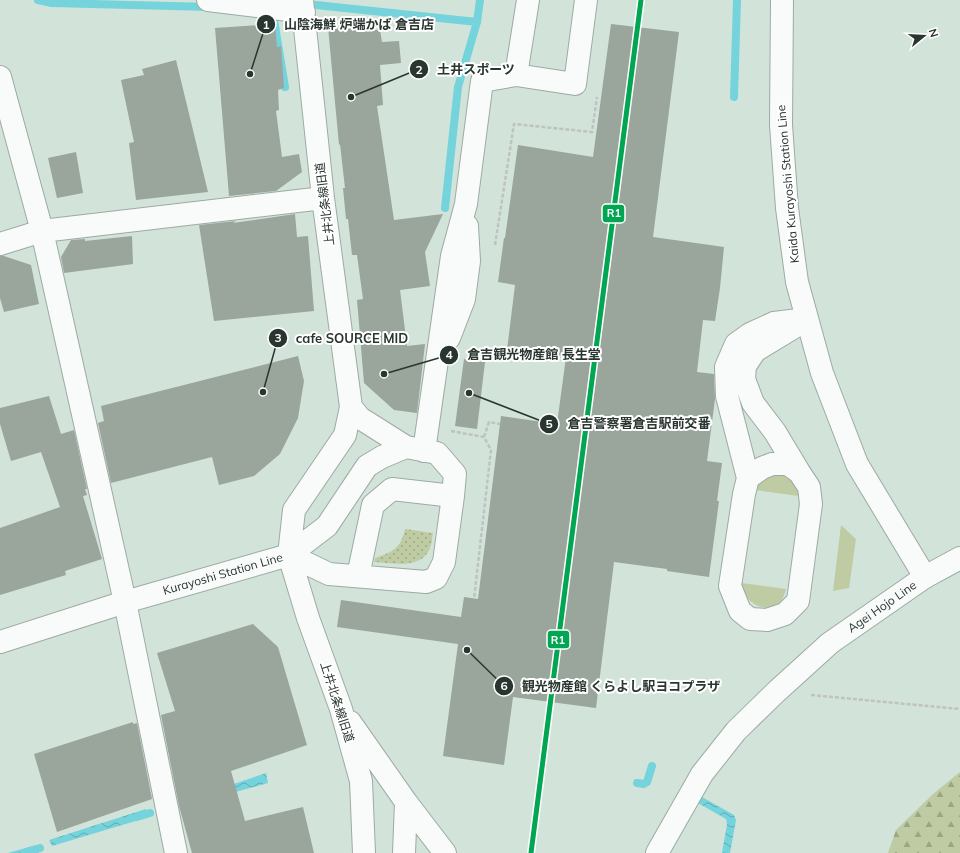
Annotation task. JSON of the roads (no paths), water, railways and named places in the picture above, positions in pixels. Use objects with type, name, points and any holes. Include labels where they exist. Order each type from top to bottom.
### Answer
[{"type":"street","points":[[208,0],[303,6]]},
{"type":"street","points":[[516,75],[528,0]]},
{"type":"street","points":[[415,449],[435,372],[452,256],[466,204],[482,81],[516,75],[575,84],[586,0]]},
{"type":"street","name":"Kaida Kurayoshi Station Line","points":[[782,0],[781,124],[788,208],[797,282],[807,319]]},
{"type":"street","name":"上井北条線旧道","points":[[303,6],[323,198],[351,407]]},
{"type":"street","points":[[0,76],[42,231],[125,602],[176,853]]},
{"type":"street","points":[[0,244],[42,231],[323,198]]},
{"type":"street","points":[[807,319],[755,351],[745,366],[744,379],[753,403],[775,432],[809,487],[811,504],[798,601],[785,614],[767,620],[750,619],[740,611],[730,586],[744,494],[748,478],[727,396],[726,367],[736,344],[750,334],[774,323],[807,319]]},
{"type":"street","name":"Agei Hojo Line","points":[[657,853],[702,774],[736,731],[830,643],[925,577],[857,464],[822,373],[807,319]]},
{"type":"street","points":[[351,407],[360,418],[415,449],[437,453],[455,474],[444,562],[436,578],[426,582],[329,574],[289,556],[327,526],[367,466],[382,457],[415,449]]},
{"type":"street","name":"Kurayoshi Station Line","points":[[0,642],[125,602],[289,556],[294,510],[345,435],[351,407]]},
{"type":"street","points":[[748,478],[762,468],[772,464],[788,464],[799,472]]},
{"type":"street","points":[[358,576],[373,505],[392,489],[453,496]]},
{"type":"street","name":"上井北条線旧道","points":[[289,556],[308,618],[341,709],[361,781],[364,853]]},
{"type":"street","points":[[925,577],[960,558]]},
{"type":"street","points":[[341,709],[406,802],[431,843],[445,853]]},
{"type":"street","points":[[404,853],[406,802]]},
{"type":"water","points":[[266,773],[268,783],[211,799],[207,793]]},
{"type":"water","points":[[702,797],[734,815],[736,820],[730,853],[722,853],[727,824],[726,819],[698,803]]},
{"type":"water","points":[[146,809],[149,817],[52,846],[49,840]]},
{"type":"water","points":[[36,845],[38,852],[36,853],[8,853]]},
{"type":"waterway","points":[[38,0],[52,3],[210,7]]},
{"type":"waterway","points":[[445,208],[458,87],[477,22],[480,0]]},
{"type":"waterway","points":[[734,97],[737,0]]},
{"type":"waterway","points":[[316,5],[477,22]]},
{"type":"waterway","points":[[272,8],[285,87]]},
{"type":"waterway","points":[[637,783],[644,784],[647,782],[652,766]]},
{"type":"waterway","points":[[137,817],[150,813]]},
{"type":"waterway","points":[[25,853],[40,848]]},
{"type":"place","name":"山陰海鮮 炉端かば 倉吉店","points":[[250,74]]},
{"type":"place","name":"土井スポーツ","points":[[351,97]]},
{"type":"place","name":"倉吉観光物産館 長生堂","points":[[384,374]]},
{"type":"place","name":"cafe SOURCE MID","points":[[263,392]]},
{"type":"place","name":"倉吉警察署倉吉駅前交番","points":[[469,393]]},
{"type":"place","name":"観光物産館 くらよし駅ヨコプラザ","points":[[467,650]]}]
